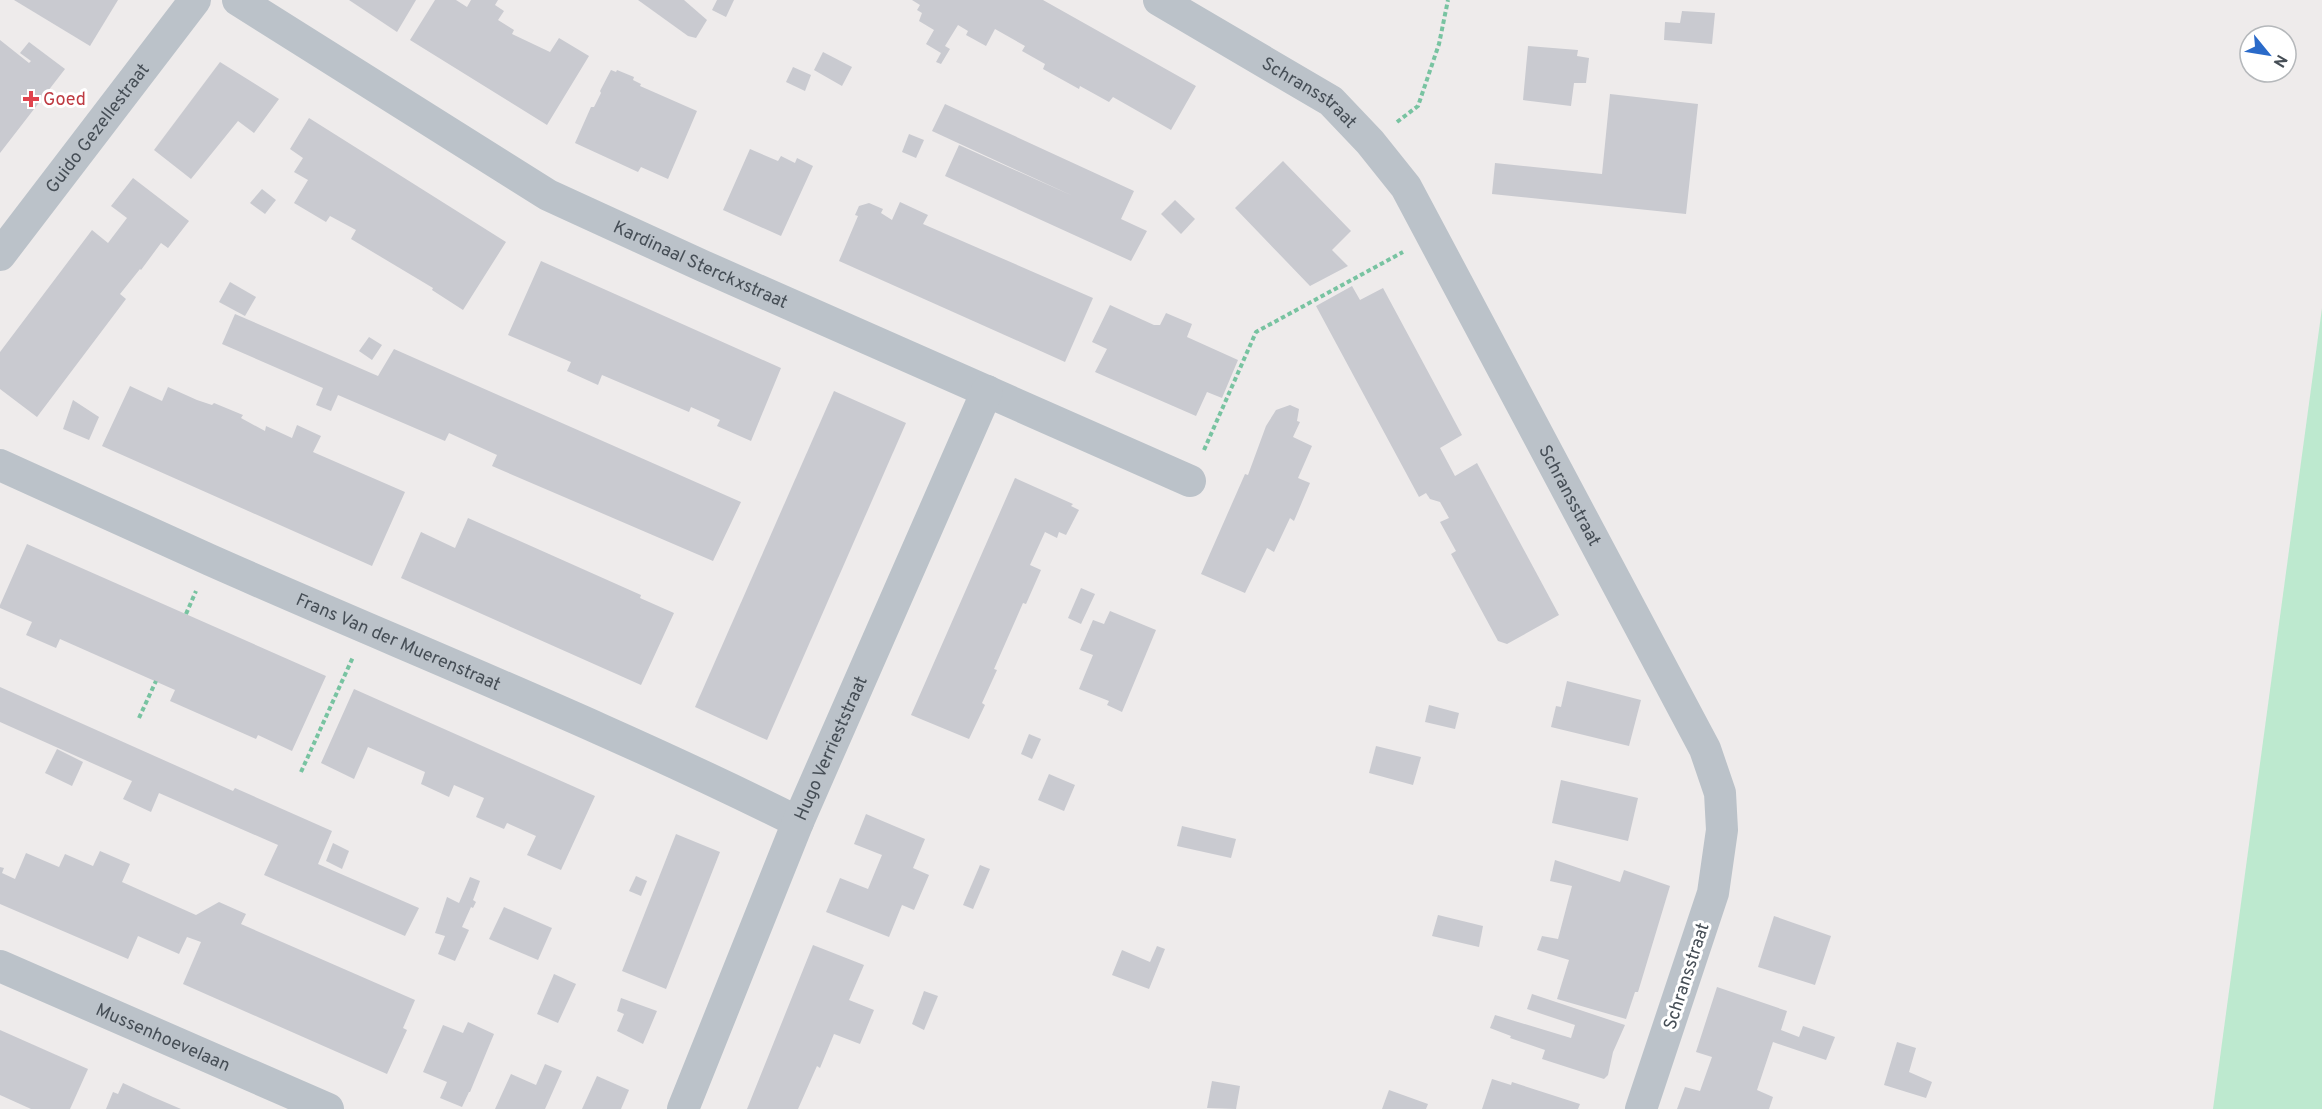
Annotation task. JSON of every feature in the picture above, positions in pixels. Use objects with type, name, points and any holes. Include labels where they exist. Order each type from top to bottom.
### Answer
[{"type":"street","name":"Guido Gezellestraat","points":[[0,255],[195,0]]},
{"type":"street","name":"Kardinaal Sterckxstraat","points":[[238,0],[548,195],[1190,481]]},
{"type":"street","name":"Schransstraat","points":[[1159,0],[1331,101],[1370,142],[1406,187],[1705,749],[1720,793],[1722,830],[1713,893],[1641,1109]]},
{"type":"street","name":"Hugo Verrieststraat","points":[[683,1109],[798,822],[987,391]]},
{"type":"street","name":"Frans Van der Muerenstraat","points":[[0,465],[210,560],[366,626],[720,783],[798,822]]},
{"type":"street","name":"Mussenhoevelaan","points":[[0,966],[328,1109]]},
{"type":"path","points":[[1370,142],[1418,106],[1439,44],[1448,0]]},
{"type":"path","points":[[1190,481],[1256,332],[1432,236]]},
{"type":"path","points":[[301,772],[366,626]]},
{"type":"path","points":[[139,718],[156,681]]},
{"type":"green space","points":[[2322,308],[2322,1109],[2213,1109]]},
{"type":"building","points":[[14,0],[118,0],[90,46]]},
{"type":"building","points":[[349,0],[416,0],[397,32]]},
{"type":"building","points":[[435,0],[456,0],[467,7],[471,0],[498,0],[495,5],[504,11],[498,20],[514,30],[512,34],[550,52],[559,38],[589,56],[547,125],[410,40]]},
{"type":"building","points":[[638,0],[684,0],[707,20],[696,38],[688,36]]},
{"type":"building","points":[[717,0],[734,0],[726,17],[712,10]]},
{"type":"building","points":[[912,0],[1043,0],[1196,86],[1171,130],[1113,97],[1109,102],[1043,69],[1045,64],[1022,51],[1025,46],[995,29],[986,46],[966,35],[968,31],[958,25],[945,46],[950,49],[941,64],[936,62],[941,53],[926,44],[934,30],[919,21],[922,13],[917,10],[920,5]]},
{"type":"building","points":[[1682,11],[1715,13],[1712,44],[1664,40],[1665,22],[1680,23]]},
{"type":"building","points":[[0,40],[29,63],[31,61],[20,53],[29,42],[65,69],[0,153]]},
{"type":"building","points":[[1528,46],[1578,50],[1577,56],[1589,58],[1586,83],[1574,83],[1571,106],[1523,100]]},
{"type":"building","points":[[823,52],[852,67],[842,86],[814,70]]},
{"type":"building","points":[[220,62],[279,99],[254,133],[238,121],[191,179],[154,150]]},
{"type":"building","points":[[793,67],[811,75],[805,91],[786,82]]},
{"type":"building","points":[[611,70],[634,77],[633,80],[641,84],[640,86],[697,111],[668,179],[641,167],[638,172],[575,143]]},
{"type":"building","points":[[1610,94],[1698,104],[1686,214],[1492,194],[1495,163],[1602,174]]},
{"type":"building","points":[[945,104],[1134,191],[1121,219],[1147,231],[1131,261],[945,176],[959,145],[1073,196],[932,131]]},
{"type":"building","points":[[309,118],[506,242],[463,310],[432,290],[433,288],[351,239],[356,230],[330,216],[326,222],[294,203],[308,180],[294,172],[303,158],[290,149]]},
{"type":"building","points":[[909,134],[924,140],[916,158],[902,152]]},
{"type":"building","points":[[750,149],[778,161],[781,156],[795,163],[797,158],[813,166],[781,236],[723,210]]},
{"type":"building","points":[[1283,161],[1351,231],[1332,250],[1348,266],[1310,286],[1235,208]]},
{"type":"building","points":[[133,178],[189,221],[168,248],[161,243],[120,294],[126,299],[37,417],[0,389],[0,352],[92,230],[108,243],[127,218],[111,206]]},
{"type":"building","points":[[262,189],[276,200],[265,214],[250,203]]},
{"type":"building","points":[[1175,200],[1195,219],[1181,234],[1161,214]]},
{"type":"building","points":[[900,202],[928,215],[923,224],[1093,298],[1065,362],[839,261],[858,216],[855,215],[859,206],[869,203],[883,209],[881,213],[892,220]]},
{"type":"building","points":[[541,261],[781,368],[751,441],[717,426],[720,420],[691,407],[689,412],[602,375],[598,385],[567,371],[571,362],[508,335]]},
{"type":"building","points":[[230,282],[256,297],[245,316],[219,302]]},
{"type":"building","points":[[1352,286],[1360,300],[1383,288],[1462,435],[1440,448],[1455,476],[1477,463],[1559,615],[1507,644],[1498,641],[1451,554],[1456,551],[1440,522],[1449,518],[1440,502],[1430,499],[1426,493],[1419,497],[1316,306]]},
{"type":"building","points":[[1110,305],[1154,325],[1160,325],[1166,313],[1192,324],[1187,337],[1238,360],[1222,398],[1207,392],[1196,416],[1095,372],[1107,349],[1092,342]]},
{"type":"building","points":[[235,314],[378,376],[394,349],[741,502],[713,561],[492,466],[497,455],[449,433],[445,441],[338,395],[331,411],[316,405],[323,388],[222,344]]},
{"type":"building","points":[[369,337],[382,345],[372,360],[359,351]]},
{"type":"building","points":[[130,386],[162,401],[168,387],[197,400],[212,405],[214,403],[243,415],[241,418],[265,431],[266,426],[292,438],[297,425],[321,436],[313,452],[405,492],[372,566],[102,446]]},
{"type":"building","points":[[834,391],[906,423],[767,740],[695,707]]},
{"type":"building","points":[[73,400],[99,417],[89,440],[63,429]]},
{"type":"building","points":[[1290,405],[1299,409],[1297,421],[1300,422],[1293,437],[1312,446],[1298,478],[1310,483],[1294,521],[1290,518],[1274,552],[1267,548],[1245,593],[1201,574],[1245,474],[1248,475],[1266,426],[1276,410]]},
{"type":"building","points":[[1015,478],[1073,504],[1071,506],[1079,510],[1066,535],[1059,532],[1057,538],[1045,532],[1030,565],[1041,570],[1026,604],[1023,603],[994,669],[997,670],[982,703],[985,705],[969,739],[911,715]]},
{"type":"building","points":[[468,518],[641,595],[640,598],[674,613],[641,685],[401,578],[421,532],[455,548]]},
{"type":"building","points":[[27,544],[326,676],[292,751],[258,735],[256,739],[170,701],[175,690],[60,639],[56,648],[26,635],[32,622],[0,608],[0,605]]},
{"type":"building","points":[[1081,588],[1095,594],[1081,624],[1068,618]]},
{"type":"building","points":[[1110,611],[1156,630],[1122,712],[1107,705],[1109,701],[1079,689],[1093,655],[1080,650],[1093,620],[1104,624]]},
{"type":"building","points":[[1567,681],[1641,700],[1629,746],[1551,727],[1556,706],[1561,707]]},
{"type":"building","points":[[0,687],[233,791],[235,788],[332,831],[318,864],[419,908],[405,936],[264,875],[278,845],[159,793],[151,812],[123,799],[132,781],[0,722]]},
{"type":"building","points":[[354,689],[595,796],[561,870],[527,855],[536,836],[507,823],[504,829],[476,817],[484,798],[454,785],[449,797],[421,784],[425,772],[368,747],[354,779],[321,763]]},
{"type":"building","points":[[1429,705],[1459,713],[1455,729],[1425,722]]},
{"type":"building","points":[[1029,734],[1041,739],[1032,759],[1021,754]]},
{"type":"building","points":[[1376,746],[1421,757],[1413,785],[1369,773]]},
{"type":"building","points":[[57,749],[83,762],[72,786],[45,773]]},
{"type":"building","points":[[1049,774],[1075,785],[1064,811],[1038,800]]},
{"type":"building","points":[[1561,780],[1638,798],[1628,841],[1552,823]]},
{"type":"building","points":[[866,814],[925,839],[913,868],[929,875],[914,910],[902,905],[889,937],[826,912],[840,878],[868,889],[882,855],[854,844]]},
{"type":"building","points":[[1182,826],[1236,839],[1231,858],[1177,846]]},
{"type":"building","points":[[676,834],[720,852],[666,989],[622,971]]},
{"type":"building","points":[[333,843],[349,851],[342,869],[326,861]]},
{"type":"building","points":[[100,851],[130,864],[122,882],[196,915],[219,902],[246,914],[241,924],[415,1000],[403,1028],[407,1030],[387,1074],[183,984],[201,942],[187,937],[179,954],[138,936],[128,959],[0,904],[0,867],[4,868],[2,873],[15,879],[26,853],[59,867],[65,854],[93,866]]},
{"type":"building","points":[[1555,860],[1620,882],[1624,870],[1670,886],[1638,992],[1635,992],[1626,1019],[1557,999],[1569,960],[1537,950],[1542,936],[1558,939],[1572,886],[1550,881]]},
{"type":"building","points":[[980,865],[990,869],[973,909],[963,905]]},
{"type":"building","points":[[636,876],[647,881],[641,896],[629,891]]},
{"type":"building","points":[[470,877],[480,881],[473,900],[476,902],[473,908],[471,907],[462,927],[469,930],[455,961],[438,954],[445,936],[435,933],[447,897],[459,903]]},
{"type":"building","points":[[504,907],[552,928],[538,960],[489,939]]},
{"type":"building","points":[[1438,915],[1483,926],[1479,947],[1432,936]]},
{"type":"building","points":[[1774,916],[1831,936],[1815,985],[1758,967]]},
{"type":"building","points":[[813,945],[864,965],[849,1000],[874,1010],[860,1044],[834,1034],[820,1068],[817,1066],[798,1109],[747,1109]]},
{"type":"building","points":[[1157,946],[1165,949],[1149,989],[1112,975],[1122,950],[1150,962]]},
{"type":"building","points":[[554,974],[576,984],[558,1023],[537,1014]]},
{"type":"building","points":[[1717,987],[1787,1011],[1781,1030],[1799,1037],[1803,1026],[1835,1037],[1826,1060],[1773,1042],[1757,1090],[1773,1097],[1769,1109],[1677,1109],[1685,1087],[1700,1091],[1712,1057],[1696,1052]]},
{"type":"building","points":[[924,991],[938,996],[924,1030],[912,1024]]},
{"type":"building","points":[[1532,994],[1625,1025],[1613,1052],[1608,1075],[1604,1079],[1542,1059],[1545,1050],[1510,1038],[1511,1036],[1490,1028],[1495,1015],[1571,1038],[1575,1025],[1527,1009]]},
{"type":"building","points":[[621,998],[657,1011],[643,1044],[617,1031],[624,1014],[617,1011]]},
{"type":"building","points":[[468,1022],[494,1034],[462,1107],[440,1098],[447,1082],[423,1072],[443,1025],[463,1033]]},
{"type":"building","points":[[0,1030],[88,1069],[70,1109],[31,1109],[0,1095]]},
{"type":"building","points":[[1897,1042],[1916,1048],[1909,1072],[1932,1082],[1926,1098],[1884,1085]]},
{"type":"building","points":[[545,1064],[562,1071],[545,1109],[495,1109],[511,1074],[536,1085]]},
{"type":"building","points":[[597,1076],[629,1090],[621,1109],[582,1109]]},
{"type":"building","points":[[1492,1079],[1511,1085],[1512,1082],[1580,1104],[1578,1109],[1482,1109]]},
{"type":"building","points":[[1212,1081],[1240,1086],[1236,1109],[1207,1108]]},
{"type":"building","points":[[123,1083],[181,1109],[106,1109],[113,1092],[118,1094]]},
{"type":"building","points":[[1389,1090],[1428,1104],[1426,1109],[1382,1109]]},
{"type":"place","name":"Goed","points":[[31,99]]}]
